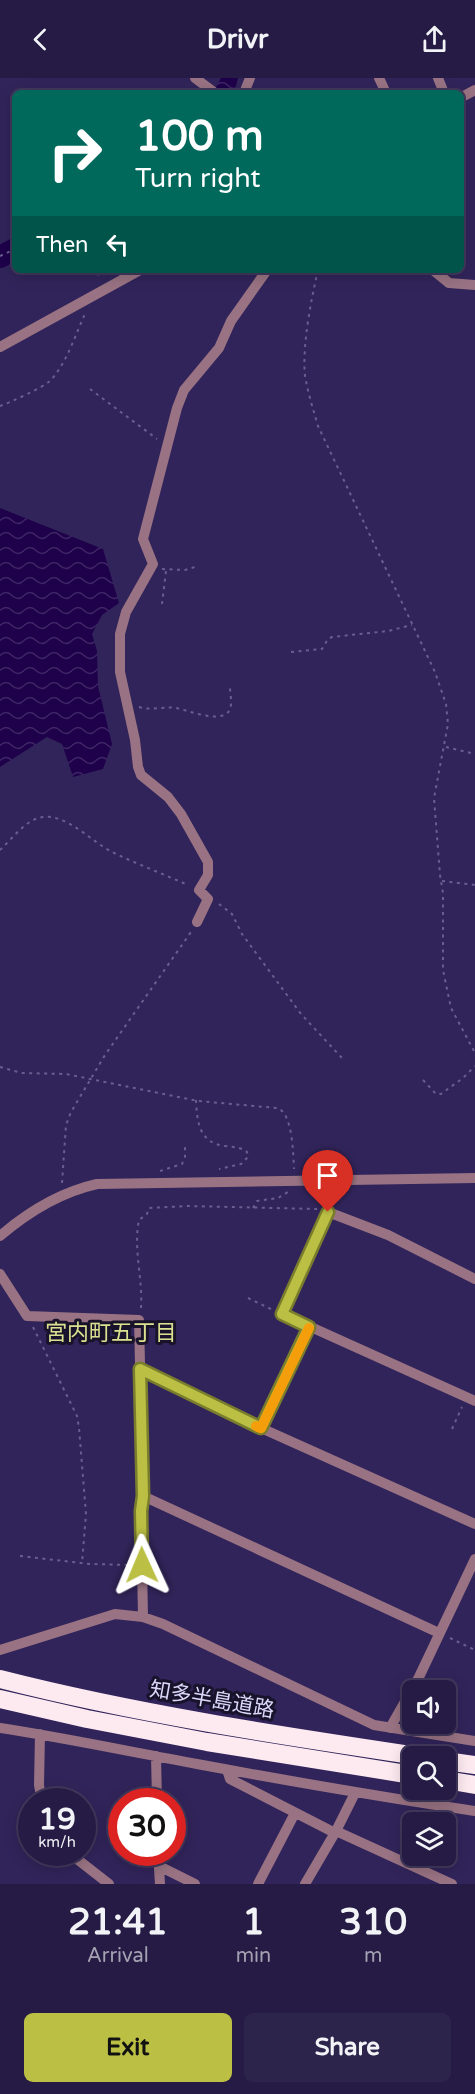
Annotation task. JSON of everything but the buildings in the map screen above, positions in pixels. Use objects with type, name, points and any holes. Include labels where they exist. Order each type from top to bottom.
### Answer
[{"type":"highway","name":"知多半島道路","points":[[0,1678],[74,1697],[204,1722],[402,1753]]},
{"type":"highway","name":"知多半島道路","points":[[0,1699],[87,1719],[207,1742],[402,1773]]},
{"type":"highway","points":[[456,1762],[475,1765]]},
{"type":"highway","points":[[456,1782],[475,1785]]},
{"type":"street","points":[[195,78],[210,90]]},
{"type":"street","points":[[0,347],[134,273]]},
{"type":"street","points":[[197,922],[208,900],[199,890],[208,875],[208,862],[181,814],[168,797],[141,775],[120,672],[120,634],[126,612],[153,564],[143,539],[177,408],[184,390],[219,348],[231,321],[265,273]]},
{"type":"street","points":[[437,273],[449,283],[475,285]]},
{"type":"street","points":[[0,1236],[61,1194],[97,1184],[475,1178]]},
{"type":"street","points":[[471,1399],[282,1314],[328,1212],[388,1235],[475,1279]]},
{"type":"street","points":[[0,1274],[27,1316],[139,1320],[143,1617]]},
{"type":"street","points":[[261,1428],[309,1327]]},
{"type":"street","points":[[140,1369],[261,1428],[475,1524]]},
{"type":"street","points":[[143,1496],[439,1633]]},
{"type":"street","points":[[390,1728],[419,1677],[475,1559]]},
{"type":"street","points":[[0,1650],[115,1614],[143,1617],[163,1624],[374,1725],[475,1741]]},
{"type":"street","points":[[0,1728],[355,1793],[475,1811]]},
{"type":"street","points":[[40,1734],[40,1788]]},
{"type":"street","points":[[156,1756],[157,1788]]},
{"type":"street","points":[[227,1770],[230,1779],[295,1813],[452,1884]]},
{"type":"street","points":[[306,1884],[355,1793]]},
{"type":"street","points":[[258,1884],[295,1813]]},
{"type":"street","points":[[86,1866],[109,1884]]},
{"type":"street","points":[[159,1884],[159,1866],[195,1884]]},
{"type":"path","points":[[317,273],[304,349],[305,375],[310,400],[318,426],[435,672],[446,704],[448,724],[434,798],[443,893],[443,970],[451,1008],[475,1053]]},
{"type":"path","points":[[0,406],[15,401],[49,382],[69,350],[85,314],[83,301]]},
{"type":"path","points":[[90,389],[162,442],[168,444]]},
{"type":"path","points":[[153,564],[166,570],[185,570],[195,567]]},
{"type":"path","points":[[162,604],[166,570]]},
{"type":"path","points":[[291,652],[322,649],[332,637],[388,631],[412,625]]},
{"type":"path","points":[[126,701],[146,709],[168,707],[195,714],[216,715],[229,711],[230,687]]},
{"type":"path","points":[[444,746],[475,754]]},
{"type":"path","points":[[0,850],[35,819],[50,817],[63,821],[109,850],[199,890]]},
{"type":"path","points":[[441,881],[475,885]]},
{"type":"path","points":[[208,900],[232,914],[242,934],[301,1014],[342,1058]]},
{"type":"path","points":[[61,1194],[66,1125],[71,1112],[105,1055],[197,922]]},
{"type":"path","points":[[423,1080],[436,1094],[441,1094],[475,1066]]},
{"type":"path","points":[[0,1067],[22,1073],[66,1074],[196,1100],[282,1109],[287,1118],[299,1186],[279,1198],[257,1201],[253,1208]]},
{"type":"path","points":[[196,1100],[199,1128],[205,1138],[220,1146],[244,1149],[247,1152],[248,1157],[241,1164],[216,1170]]},
{"type":"path","points":[[144,1182],[149,1175],[182,1164],[185,1157],[184,1143]]},
{"type":"path","points":[[139,1320],[142,1287],[139,1273],[137,1228],[139,1220],[147,1214],[149,1208],[188,1206],[325,1209],[328,1212]]},
{"type":"path","points":[[248,1298],[282,1314]]},
{"type":"path","points":[[27,1316],[78,1422],[85,1493],[82,1563]]},
{"type":"path","points":[[452,1429],[471,1399]]},
{"type":"path","points":[[20,1556],[82,1563],[142,1565]]},
{"type":"path","points":[[439,1633],[475,1650]]},
{"type":"water","points":[[221,78],[238,78],[235,90],[215,90]]},
{"type":"water","points":[[0,508],[103,549],[119,603],[102,615],[92,634],[97,651],[98,686],[112,744],[103,769],[73,777],[62,744],[47,737],[0,767]]},
{"type":"waterway","points":[[0,257],[12,251]]},
{"type":"slow traffic","points":[[256,1426],[261,1428],[309,1328]]},
{"type":"district","name":"宮内町五丁目","points":[[111,1333]]},
{"type":"route","points":[[142,1565],[140,1369],[261,1428],[309,1327],[282,1314],[328,1212]]}]
